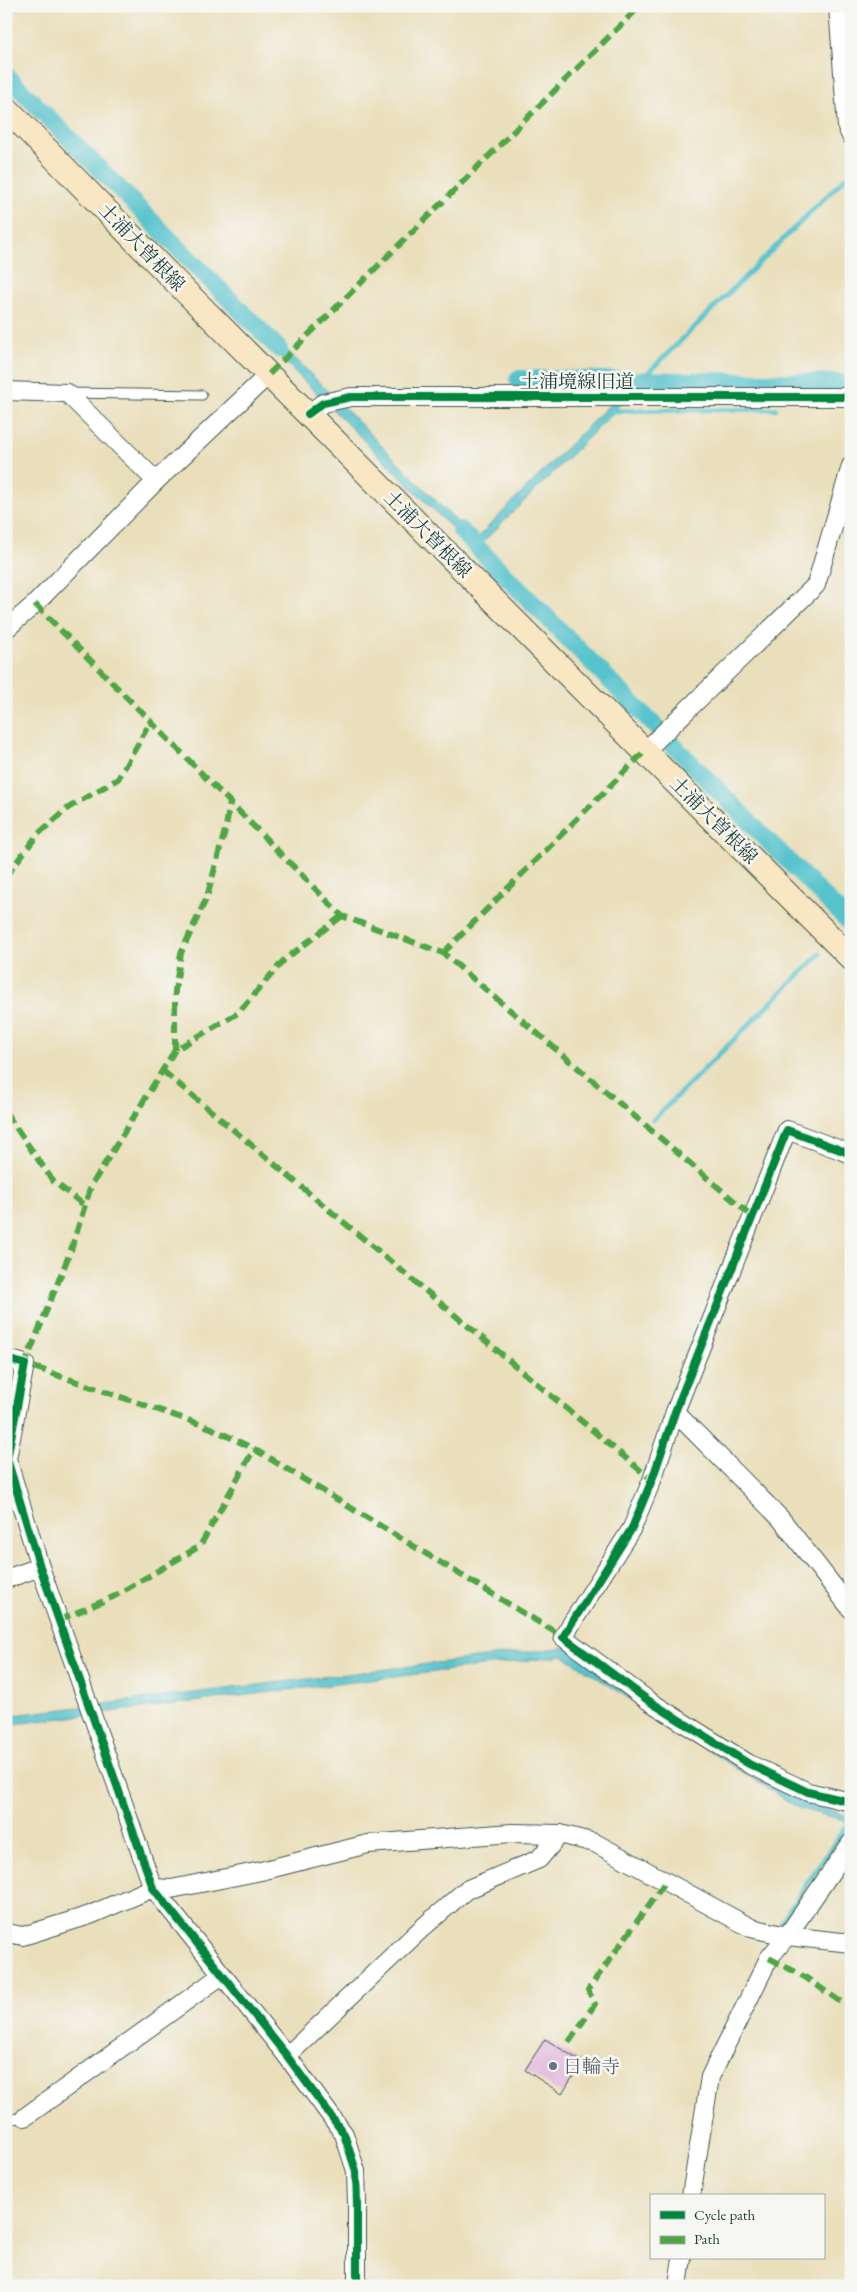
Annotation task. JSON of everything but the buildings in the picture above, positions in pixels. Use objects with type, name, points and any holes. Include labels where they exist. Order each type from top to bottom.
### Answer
[{"type":"main road","name":"土浦大曽根線","points":[[6,108],[268,374],[851,958]]},
{"type":"street","points":[[838,6],[847,126],[851,136]]},
{"type":"street","points":[[6,629],[35,604],[156,481],[268,374]]},
{"type":"street","points":[[6,391],[71,397],[156,481]]},
{"type":"street","name":"土浦境線旧道","points":[[308,414],[323,403],[351,397],[851,397]]},
{"type":"street","points":[[645,751],[816,585],[851,466]]},
{"type":"street","points":[[851,1154],[787,1130],[675,1412],[652,1480],[632,1528],[563,1637],[649,1701],[749,1764],[777,1779],[808,1792],[851,1802]]},
{"type":"street","points":[[6,1359],[25,1364],[7,1459],[40,1567],[153,1888],[287,2056],[344,2134],[356,2171],[358,2203],[356,2286]]},
{"type":"street","points":[[675,1412],[781,1519],[851,1609]]},
{"type":"street","points":[[6,1579],[40,1567]]},
{"type":"street","points":[[6,1933],[23,1936],[90,1915],[153,1888],[171,1889],[261,1871],[368,1844],[512,1833],[560,1834],[595,1843],[751,1928],[787,1936],[851,1943]]},
{"type":"street","points":[[287,2056],[420,1930],[466,1890],[540,1860],[560,1834]]},
{"type":"street","points":[[691,2194],[710,2076],[769,1958],[787,1936],[851,1843]]},
{"type":"street","points":[[25,2116],[222,1975]]},
{"type":"street","points":[[678,2286],[682,2260]]},
{"type":"lane","points":[[71,397],[202,395]]},
{"type":"lane","points":[[6,2120],[25,2116]]},
{"type":"water","points":[[282,345],[475,540],[606,408],[632,386],[638,377],[646,379],[480,545],[472,548],[275,352]]},
{"type":"water","points":[[566,1647],[715,1746],[803,1801],[851,1817],[851,1820],[846,1821],[798,1808],[564,1656],[6,1725],[6,1716]]},
{"type":"waterway","points":[[6,75],[279,349]]},
{"type":"waterway","points":[[638,383],[846,177]]},
{"type":"waterway","points":[[518,379],[851,383]]},
{"type":"waterway","points":[[609,411],[776,409]]},
{"type":"waterway","points":[[460,530],[656,727]]},
{"type":"waterway","points":[[666,738],[851,924]]},
{"type":"waterway","points":[[653,1120],[820,954]]},
{"type":"waterway","points":[[782,1921],[850,1820],[845,1818]]},
{"type":"marked path","points":[[269,374],[640,6]]},
{"type":"marked path","points":[[35,604],[342,916],[443,953],[753,1217]]},
{"type":"marked path","points":[[6,876],[38,834],[68,808],[118,779],[151,721]]},
{"type":"marked path","points":[[443,953],[645,751]]},
{"type":"marked path","points":[[175,1050],[175,991],[181,953],[207,897],[226,827],[230,802]]},
{"type":"marked path","points":[[342,916],[284,960],[238,1013],[175,1050],[91,1186],[71,1250],[25,1364],[211,1428],[254,1449],[563,1637]]},
{"type":"marked path","points":[[163,1071],[652,1480]]},
{"type":"marked path","points":[[6,1113],[53,1181],[85,1206]]},
{"type":"marked path","points":[[59,1620],[113,1597],[200,1546],[254,1449]]},
{"type":"marked path","points":[[569,2042],[595,2004],[588,1990],[666,1881]]},
{"type":"marked path","points":[[769,1958],[805,1977],[851,2009]]},
{"type":"cycle path","points":[[308,414],[323,403],[351,397],[851,397]]},
{"type":"cycle path","points":[[851,1154],[787,1130],[675,1412],[652,1480],[632,1528],[563,1637],[649,1701],[749,1764],[808,1792],[851,1802]]},
{"type":"cycle path","points":[[6,1359],[25,1364],[7,1459],[40,1567],[153,1888],[287,2056],[344,2134],[356,2171],[357,2286]]},
{"type":"place","name":"日輪寺","points":[[553,2066]]}]
